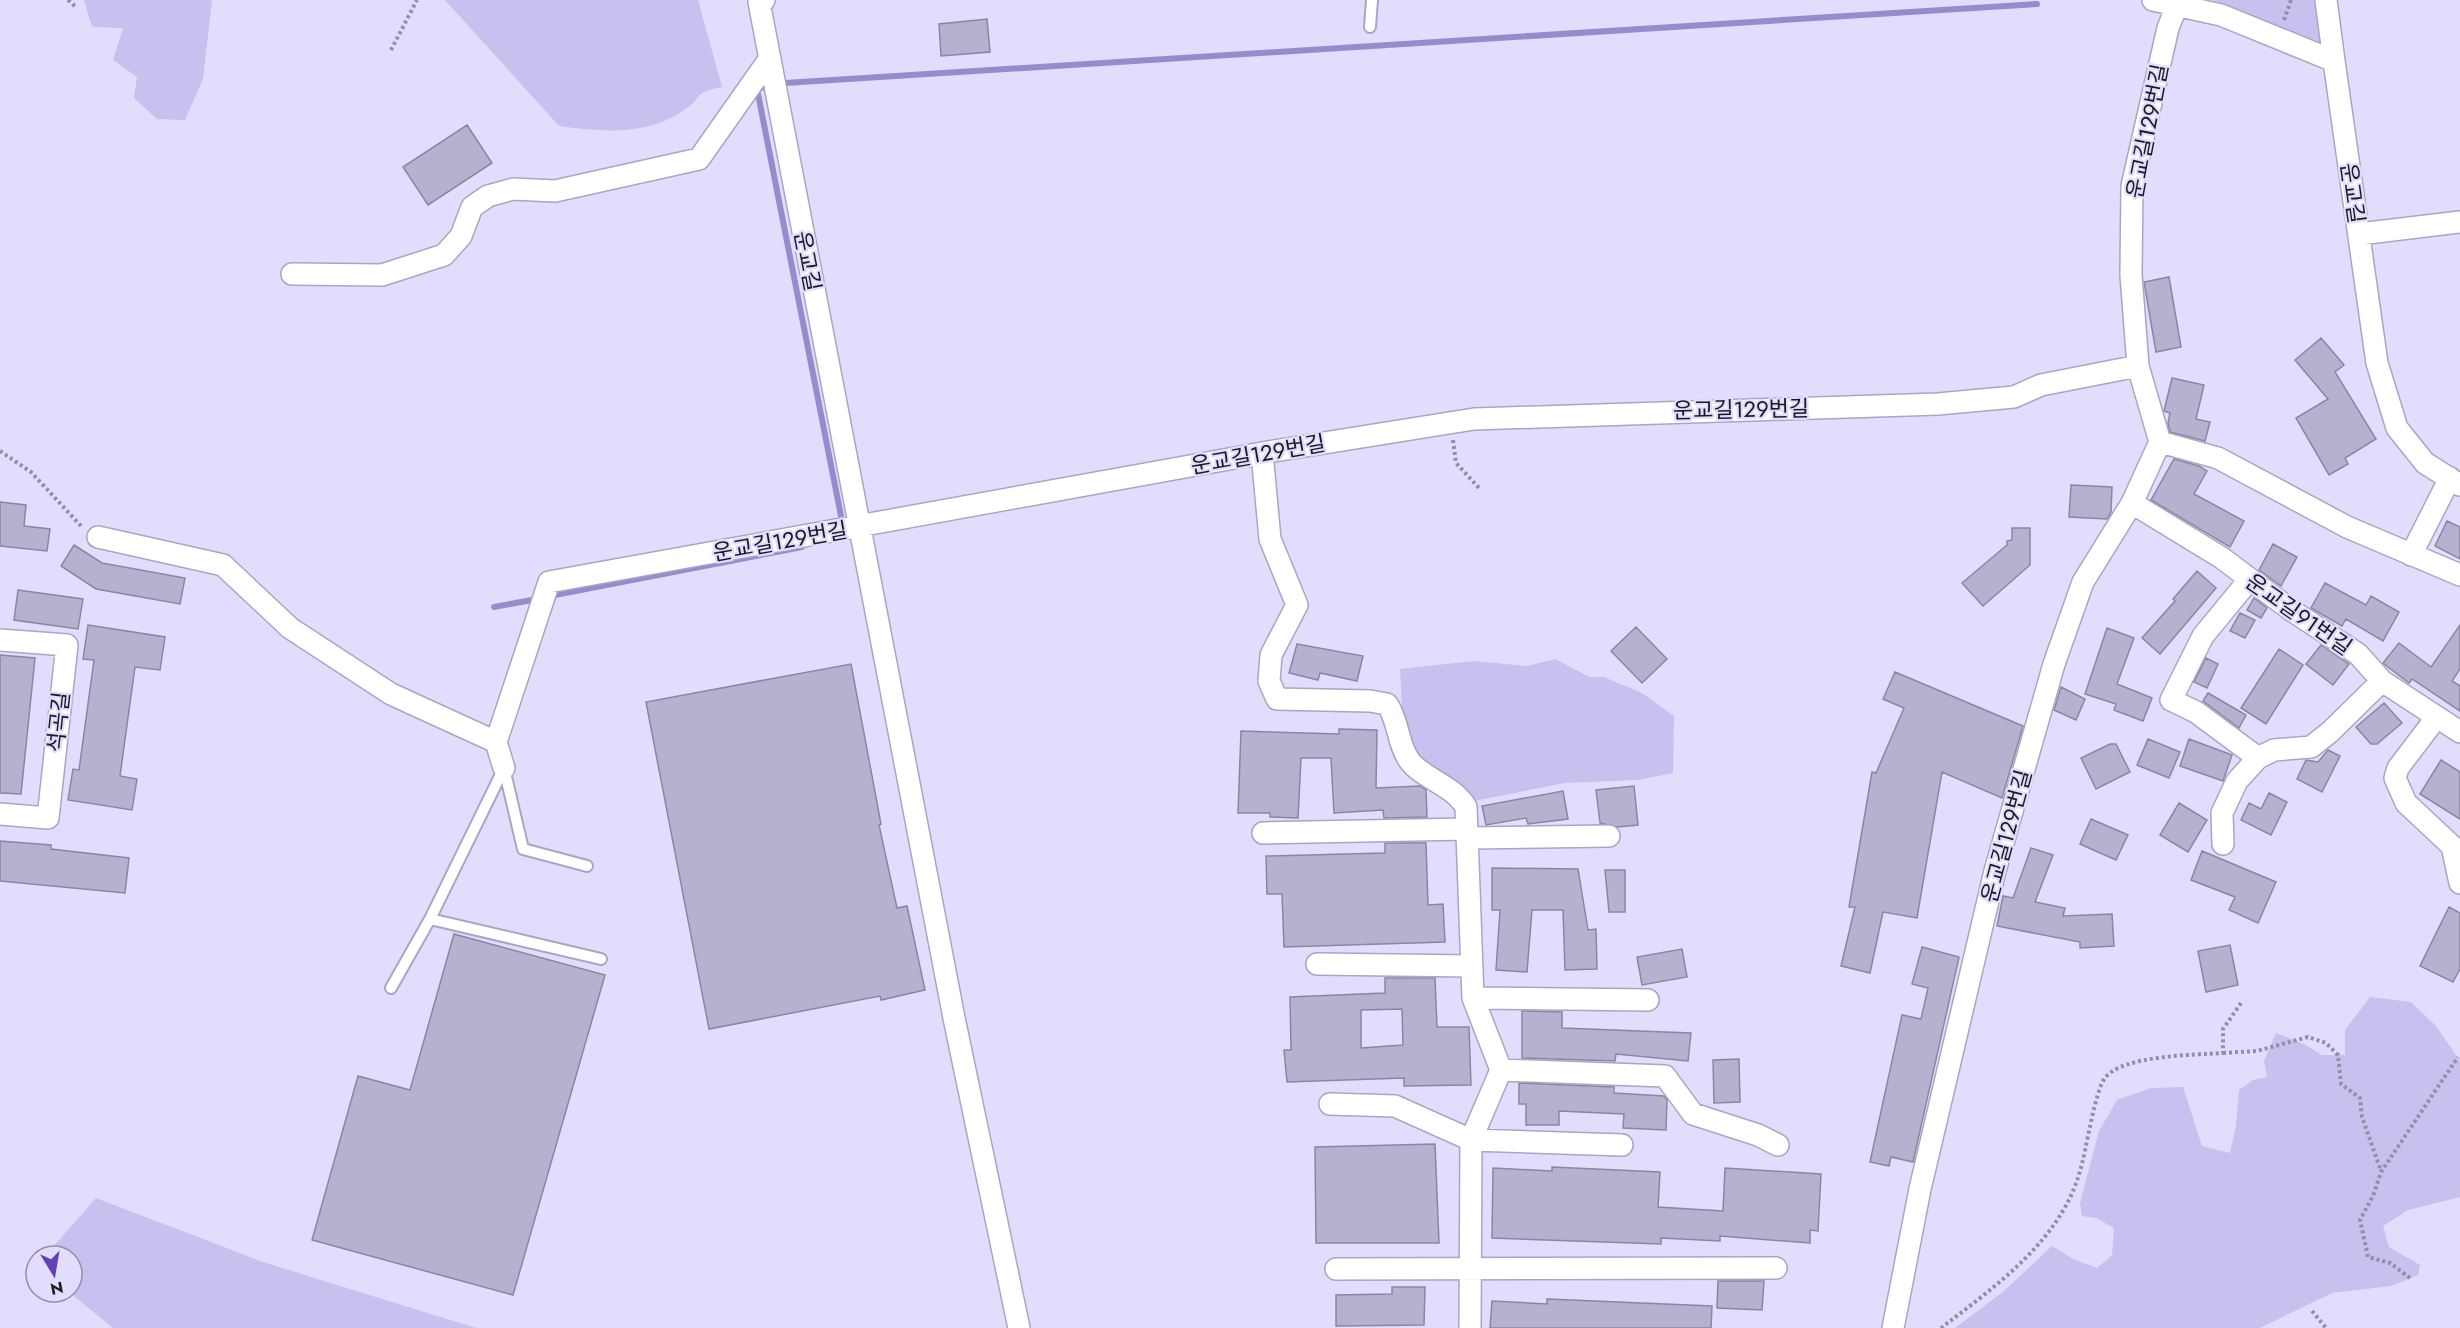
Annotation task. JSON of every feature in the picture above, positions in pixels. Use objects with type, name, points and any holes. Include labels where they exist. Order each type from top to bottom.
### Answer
[{"type":"street","name":"운교길","points":[[764,0],[759,2],[858,526],[954,1018],[1019,1328]]},
{"type":"street","points":[[2153,0],[2221,15],[2334,61]]},
{"type":"street","name":"운교길","points":[[2326,0],[2377,363],[2397,428],[2425,463],[2455,482]]},
{"type":"street","name":"운교길129번길","points":[[1893,1328],[1920,1189],[1995,871],[2054,664],[2083,582],[2132,503],[2160,442],[2138,366],[2131,275],[2132,186],[2169,28],[2177,5]]},
{"type":"street","points":[[292,274],[382,275],[444,255],[461,236],[472,207],[488,196],[513,189],[555,191],[699,159],[770,58]]},
{"type":"street","points":[[2359,234],[2460,222]]},
{"type":"street","name":"운교길129번길","points":[[496,742],[549,582],[1262,453],[1450,422],[1539,415],[1938,404],[2014,397],[2041,385],[2138,366]]},
{"type":"street","points":[[2160,442],[2218,458],[2347,527],[2460,575]]},
{"type":"street","points":[[1262,453],[1270,539],[1296,605],[1271,654],[1269,681],[1277,699],[1370,700],[1387,704],[1394,714],[1400,740],[1409,762],[1460,796],[1466,807],[1473,998],[1501,1070],[1471,1140],[1470,1328]]},
{"type":"street","points":[[2411,555],[2455,482]]},
{"type":"street","name":"운교길91번길","points":[[2132,503],[2222,558],[2249,580],[2358,654],[2382,681],[2460,732]]},
{"type":"street","points":[[98,537],[223,565],[290,628],[391,694],[496,742],[504,768]]},
{"type":"street","points":[[2249,580],[2203,636],[2171,700],[2196,712],[2258,758]]},
{"type":"street","name":"석곡길","points":[[0,640],[67,645],[48,818],[0,814]]},
{"type":"street","points":[[2223,844],[2222,813],[2237,781],[2258,758],[2274,750],[2311,747],[2330,732],[2382,681]]},
{"type":"street","points":[[2436,718],[2398,768],[2395,778],[2406,803],[2452,846],[2460,883]]},
{"type":"street","points":[[1263,832],[1609,836]]},
{"type":"street","points":[[1317,964],[1472,966]]},
{"type":"street","points":[[1473,998],[1648,1000]]},
{"type":"street","points":[[1501,1070],[1665,1076],[1693,1114],[1758,1135],[1778,1145]]},
{"type":"street","points":[[1330,1104],[1395,1106],[1471,1140],[1622,1145]]},
{"type":"street","points":[[1336,1269],[1776,1268]]},
{"type":"lane","points":[[1370,27],[1372,0]]},
{"type":"lane","points":[[504,768],[523,849],[587,866]]},
{"type":"lane","points":[[391,988],[430,919],[504,768]]},
{"type":"lane","points":[[430,919],[601,959]]},
{"type":"path","points":[[68,0],[76,7]]},
{"type":"path","points":[[391,50],[417,0]]},
{"type":"path","points":[[1450,422],[1456,463],[1479,488]]},
{"type":"path","points":[[0,451],[31,472],[79,525],[98,537]]},
{"type":"path","points":[[2223,1053],[2223,1029],[2241,1003]]},
{"type":"path","points":[[1941,1328],[2046,1238],[2064,1212],[2080,1173],[2104,1078],[2122,1065],[2257,1051],[2308,1037],[2326,1043],[2338,1055],[2340,1084],[2360,1098],[2362,1117],[2381,1172]]},
{"type":"path","points":[[2410,1278],[2390,1263],[2368,1257],[2360,1220],[2373,1196],[2381,1172],[2458,1057]]},
{"type":"path","points":[[2312,1311],[2326,1328]]},
{"type":"shaded area","points":[[84,0],[212,0],[203,79],[185,120],[157,119],[134,98],[137,77],[113,60],[123,28],[92,27]]},
{"type":"shaded area","points":[[445,0],[698,0],[722,87],[702,93],[684,110],[670,118],[640,128],[591,130],[559,126]]},
{"type":"shaded area","points":[[2214,0],[2326,0],[2334,61],[2221,15]]},
{"type":"shaded area","points":[[1555,659],[1590,677],[1604,677],[1642,693],[1674,716],[1673,773],[1638,780],[1565,783],[1474,801],[1422,760],[1403,726],[1400,669],[1474,661],[1527,666]]},
{"type":"shaded area","points":[[2370,997],[2411,1002],[2436,1026],[2460,1061],[2460,1197],[2408,1210],[2383,1226],[2389,1247],[2420,1265],[2418,1275],[2391,1286],[2332,1293],[2260,1328],[1955,1328],[2004,1291],[2052,1246],[2075,1260],[2097,1268],[2112,1255],[2114,1228],[2096,1218],[2082,1216],[2080,1203],[2099,1131],[2117,1100],[2151,1088],[2183,1087],[2202,1146],[2230,1153],[2236,1126],[2239,1090],[2253,1080],[2267,1077],[2264,1061],[2276,1033],[2304,1044],[2322,1055],[2345,1055],[2345,1030]]},
{"type":"shaded area","points":[[96,1198],[263,1262],[476,1328],[113,1328],[84,1304],[84,1244],[56,1244]]},
{"type":"building","points":[[987,19],[990,52],[941,56],[939,24]]},
{"type":"building","points":[[467,125],[492,163],[428,205],[403,167]]},
{"type":"building","points":[[2169,277],[2181,347],[2156,352],[2144,282]]},
{"type":"building","points":[[2321,338],[2344,365],[2335,372],[2376,439],[2345,458],[2348,464],[2329,475],[2296,418],[2328,399],[2295,360]]},
{"type":"building","points":[[2172,378],[2204,385],[2196,419],[2210,422],[2205,441],[2170,432],[2168,423],[2170,413],[2164,411]]},
{"type":"building","points":[[2174,459],[2199,466],[2207,471],[2194,494],[2244,521],[2230,547],[2151,500]]},
{"type":"building","points":[[2071,485],[2112,487],[2111,512],[2107,519],[2069,517]]},
{"type":"building","points":[[0,502],[26,505],[24,526],[50,529],[47,551],[0,546]]},
{"type":"building","points":[[2447,521],[2460,527],[2460,559],[2435,546]]},
{"type":"building","points":[[2012,528],[2030,528],[2030,565],[1983,606],[1962,583],[2007,545],[2007,541],[2012,540]]},
{"type":"building","points":[[2273,544],[2297,557],[2281,586],[2259,570]]},
{"type":"building","points":[[74,545],[102,563],[185,578],[180,604],[96,589],[61,566]]},
{"type":"building","points":[[2197,571],[2216,588],[2160,654],[2142,638],[2175,601],[2173,599]]},
{"type":"building","points":[[2325,583],[2366,605],[2371,596],[2399,612],[2383,641],[2346,619],[2342,626],[2311,608]]},
{"type":"building","points":[[18,590],[83,599],[78,629],[14,620]]},
{"type":"building","points":[[2254,598],[2267,608],[2261,618],[2247,610]]},
{"type":"building","points":[[2240,613],[2255,620],[2245,638],[2230,631]]},
{"type":"building","points":[[88,625],[165,637],[160,670],[135,667],[120,776],[137,779],[132,810],[68,800],[73,769],[79,770],[94,660],[83,659]]},
{"type":"building","points":[[2460,625],[2460,669],[2452,681],[2460,686],[2460,711],[2412,679],[2409,683],[2383,663],[2399,643],[2431,667]]},
{"type":"building","points":[[1636,627],[1667,659],[1642,683],[1611,651]]},
{"type":"building","points":[[2107,628],[2134,638],[2117,684],[2152,698],[2143,721],[2114,710],[2116,704],[2085,694]]},
{"type":"building","points":[[1297,644],[1363,656],[1357,681],[1320,673],[1318,680],[1289,673]]},
{"type":"building","points":[[2321,645],[2349,664],[2333,685],[2306,664]]},
{"type":"building","points":[[2279,649],[2303,665],[2266,724],[2241,708]]},
{"type":"building","points":[[0,655],[35,658],[21,794],[0,793]]},
{"type":"building","points":[[2206,658],[2218,664],[2207,688],[2194,682]]},
{"type":"building","points":[[851,664],[881,824],[879,825],[897,908],[907,906],[925,990],[881,1000],[880,996],[709,1029],[646,702]]},
{"type":"building","points":[[1895,672],[2023,726],[2002,798],[1942,772],[1917,918],[1883,912],[1870,973],[1841,966],[1855,907],[1849,907],[1872,772],[1876,773],[1904,708],[1883,699]]},
{"type":"building","points":[[2061,687],[2085,699],[2076,720],[2054,710]]},
{"type":"building","points":[[2208,693],[2246,715],[2239,728],[2203,701]]},
{"type":"building","points":[[2384,703],[2402,723],[2377,744],[2371,744],[2356,727]]},
{"type":"building","points":[[1339,729],[1377,730],[1376,788],[1420,786],[1426,790],[1427,817],[1384,818],[1383,810],[1334,813],[1331,758],[1301,758],[1298,818],[1270,817],[1270,813],[1238,813],[1241,731],[1339,734]]},
{"type":"building","points":[[2148,739],[2180,752],[2169,778],[2137,765]]},
{"type":"building","points":[[2189,739],[2232,755],[2223,781],[2180,766]]},
{"type":"building","points":[[2110,744],[2116,744],[2130,772],[2096,789],[2081,758]]},
{"type":"building","points":[[2328,750],[2340,756],[2322,792],[2297,779],[2306,760],[2318,762]]},
{"type":"building","points":[[2441,760],[2460,772],[2460,819],[2420,794]]},
{"type":"building","points":[[1634,786],[1638,825],[1617,827],[1600,823],[1596,790]]},
{"type":"building","points":[[1563,791],[1568,819],[1528,824],[1526,818],[1486,825],[1482,806]]},
{"type":"building","points":[[2269,793],[2287,802],[2271,835],[2241,820],[2249,803],[2261,809]]},
{"type":"building","points":[[2179,803],[2207,820],[2188,852],[2160,835]]},
{"type":"building","points":[[2091,819],[2128,835],[2116,860],[2080,844]]},
{"type":"building","points":[[0,841],[51,845],[51,849],[129,858],[125,893],[0,881]]},
{"type":"building","points":[[1385,843],[1426,843],[1428,905],[1443,904],[1445,942],[1284,947],[1282,894],[1267,894],[1266,856],[1385,853]]},
{"type":"building","points":[[2031,848],[2053,855],[2035,902],[2065,908],[2063,916],[2112,914],[2114,946],[2080,948],[2080,942],[1997,926],[2003,896],[2013,898]]},
{"type":"building","points":[[2202,851],[2276,882],[2258,923],[2229,910],[2235,897],[2191,880]]},
{"type":"building","points":[[1492,868],[1578,869],[1588,930],[1596,929],[1597,969],[1565,970],[1563,910],[1532,910],[1527,972],[1496,970],[1500,910],[1492,910]]},
{"type":"building","points":[[1605,870],[1625,870],[1625,912],[1609,912]]},
{"type":"building","points":[[2449,907],[2460,913],[2460,969],[2453,982],[2420,966]]},
{"type":"building","points":[[454,934],[605,975],[513,1295],[312,1240],[358,1076],[410,1090]]},
{"type":"building","points":[[2230,945],[2238,985],[2206,992],[2198,951]]},
{"type":"building","points":[[1922,947],[1959,957],[1913,1162],[1891,1157],[1889,1166],[1870,1162],[1902,1015],[1921,1019],[1928,988],[1912,984]]},
{"type":"building","points":[[1682,949],[1687,977],[1642,985],[1637,957]]},
{"type":"building","points":[[1385,978],[1435,978],[1437,1027],[1469,1027],[1471,1085],[1404,1086],[1404,1078],[1287,1082],[1284,1050],[1291,1050],[1290,997],[1385,993]],"holes":[[[1402,1009],[1403,1045],[1361,1048],[1361,1010]]]},
{"type":"building","points":[[1522,1011],[1562,1012],[1562,1028],[1691,1033],[1688,1061],[1616,1054],[1615,1061],[1522,1058]]},
{"type":"building","points":[[1739,1059],[1740,1102],[1714,1103],[1713,1060]]},
{"type":"building","points":[[1519,1083],[1614,1087],[1614,1093],[1664,1096],[1667,1100],[1666,1130],[1623,1128],[1624,1114],[1559,1111],[1559,1125],[1526,1125],[1526,1104],[1519,1104]]},
{"type":"building","points":[[1435,1144],[1439,1243],[1316,1243],[1315,1147]]},
{"type":"building","points":[[1552,1167],[1660,1172],[1658,1207],[1723,1211],[1725,1168],[1821,1174],[1818,1231],[1810,1230],[1810,1243],[1720,1236],[1720,1241],[1661,1238],[1661,1244],[1492,1238],[1493,1168],[1552,1171]]},
{"type":"building","points":[[1718,1281],[1764,1281],[1762,1310],[1717,1308]]},
{"type":"building","points":[[1392,1287],[1425,1287],[1424,1325],[1336,1326],[1336,1295],[1392,1294]]},
{"type":"building","points":[[1547,1299],[1712,1306],[1711,1328],[1490,1328],[1492,1301],[1547,1304]]},
{"type":"waterway","points":[[785,83],[2037,4]]},
{"type":"waterway","points":[[765,87],[757,89],[841,516]]},
{"type":"waterway","points":[[555,595],[802,547]]},
{"type":"waterway","points":[[494,607],[532,600]]}]
